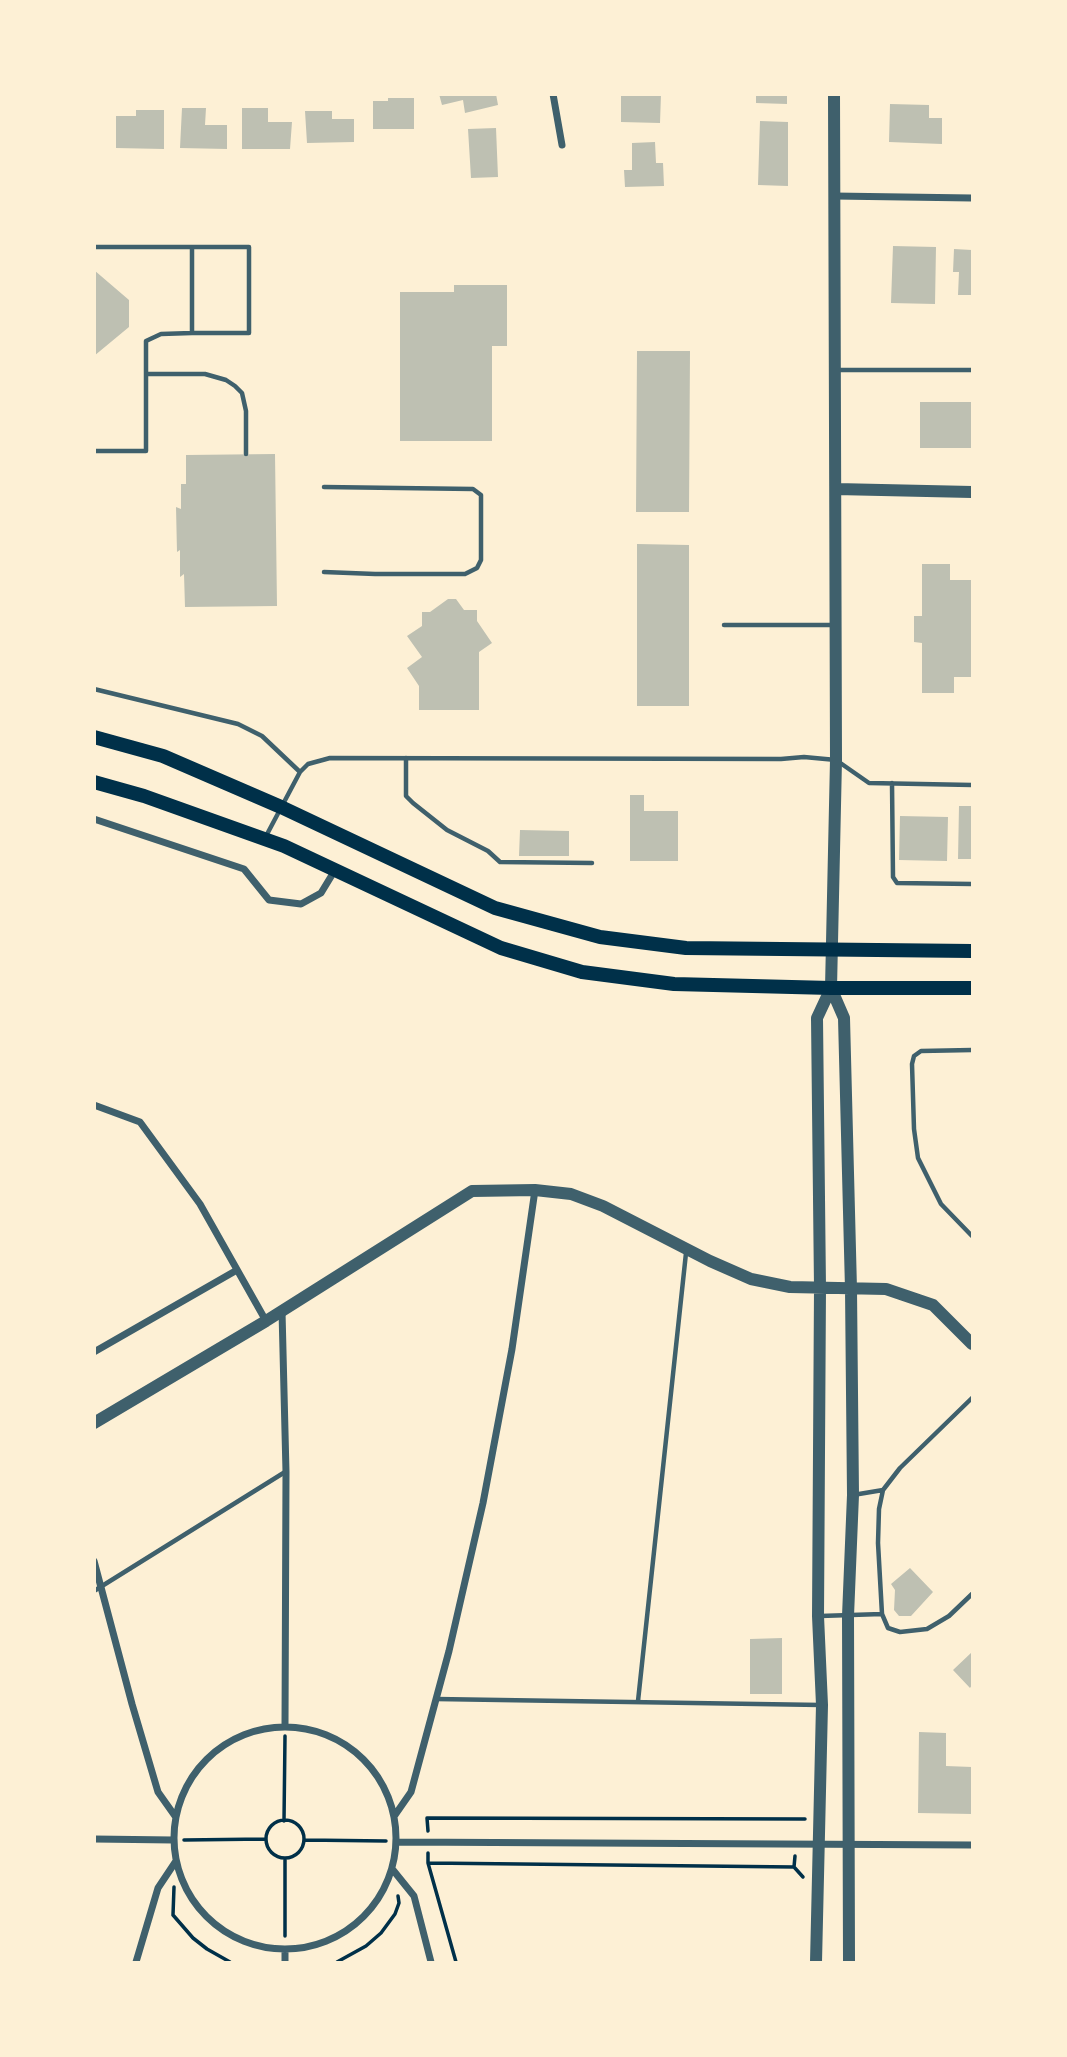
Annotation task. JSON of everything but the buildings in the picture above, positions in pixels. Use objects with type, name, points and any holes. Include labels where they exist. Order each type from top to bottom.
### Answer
[{"type":"main road","points":[[94,737],[163,756],[281,807],[495,908],[600,937],[686,948],[972,951]]},
{"type":"main road","points":[[94,782],[145,796],[264,839],[335,869],[501,948],[582,972],[674,984],[972,988]]},
{"type":"street","points":[[553,94],[562,145]]},
{"type":"street","points":[[834,94],[836,760],[831,988],[844,1018],[850,1289],[853,1495],[848,1616],[849,1962]]},
{"type":"street","points":[[834,196],[972,198]]},
{"type":"street","points":[[836,489],[972,492]]},
{"type":"street","points":[[94,819],[244,869],[269,900],[300,904],[321,893],[335,869]]},
{"type":"street","points":[[816,1962],[822,1705],[818,1616],[820,1288],[817,1018],[831,988]]},
{"type":"street","points":[[94,1105],[140,1122],[201,1204],[266,1321]]},
{"type":"street","points":[[94,1423],[266,1321],[472,1191],[535,1190],[571,1194],[603,1206],[751,1279],[790,1287],[886,1289],[933,1305],[972,1344]]},
{"type":"street","points":[[395,1815],[411,1792],[483,1503],[512,1349],[535,1190]]},
{"type":"street","points":[[94,1352],[237,1270]]},
{"type":"street","points":[[282,1311],[286,1472],[285,1726]]},
{"type":"street","points":[[94,1561],[97,1589],[158,1792],[176,1816]]},
{"type":"street","points":[[285,1726],[323,1732],[356,1751],[381,1779],[395,1815],[398,1842],[393,1870],[377,1902],[352,1928],[320,1944],[285,1949],[247,1943],[215,1924],[190,1896],[176,1861],[173,1840],[176,1816],[189,1780],[214,1751],[247,1732],[285,1726]]},
{"type":"street","points":[[94,1839],[173,1840]]},
{"type":"street","points":[[398,1842],[972,1845]]},
{"type":"street","points":[[136,1962],[158,1888],[176,1861]]},
{"type":"street","points":[[393,1870],[414,1896],[431,1962]]},
{"type":"street","points":[[285,1949],[285,1962]]},
{"type":"lane","points":[[94,247],[248,247],[249,321],[249,333],[160,334],[146,341],[146,451],[94,451]]},
{"type":"lane","points":[[192,247],[192,333]]},
{"type":"lane","points":[[835,370],[972,370]]},
{"type":"lane","points":[[147,374],[205,374],[226,380],[235,386],[242,393],[246,411],[246,454]]},
{"type":"lane","points":[[324,487],[467,488],[479,491],[481,495],[481,560],[477,568],[465,573],[324,572]]},
{"type":"lane","points":[[724,625],[836,625]]},
{"type":"lane","points":[[94,689],[238,724],[262,736],[300,772]]},
{"type":"lane","points":[[264,839],[300,772],[308,764],[330,758],[781,760],[804,757],[836,760],[869,783],[972,785]]},
{"type":"lane","points":[[406,758],[406,796],[412,803],[447,830],[488,851],[500,862],[592,863]]},
{"type":"lane","points":[[892,783],[893,877],[897,883],[972,884]]},
{"type":"lane","points":[[972,1050],[921,1051],[914,1056],[912,1064],[914,1129],[918,1158],[940,1204],[972,1236]]},
{"type":"lane","points":[[638,1701],[686,1249]]},
{"type":"lane","points":[[972,1398],[900,1468],[883,1490],[879,1509],[878,1543],[882,1614],[888,1628],[900,1632],[927,1629],[949,1616],[972,1594]]},
{"type":"lane","points":[[97,1589],[286,1472]]},
{"type":"lane","points":[[853,1495],[883,1490]]},
{"type":"lane","points":[[818,1616],[882,1614]]},
{"type":"lane","points":[[436,1699],[822,1705]]},
{"type":"path","points":[[284,1821],[285,1726]]},
{"type":"path","points":[[427,1818],[428,1863],[456,1962]]},
{"type":"path","points":[[284,1821],[300,1828],[304,1840],[300,1851],[285,1858],[274,1854],[266,1839],[270,1829],[284,1821]]},
{"type":"path","points":[[173,1840],[266,1839]]},
{"type":"path","points":[[304,1840],[398,1842]]},
{"type":"path","points":[[285,1858],[285,1949]]},
{"type":"path","points":[[176,1861],[173,1915],[192,1938],[230,1962]]},
{"type":"path","points":[[428,1863],[797,1867]]},
{"type":"path","points":[[337,1962],[366,1946],[396,1914],[400,1903],[393,1870]]}]
